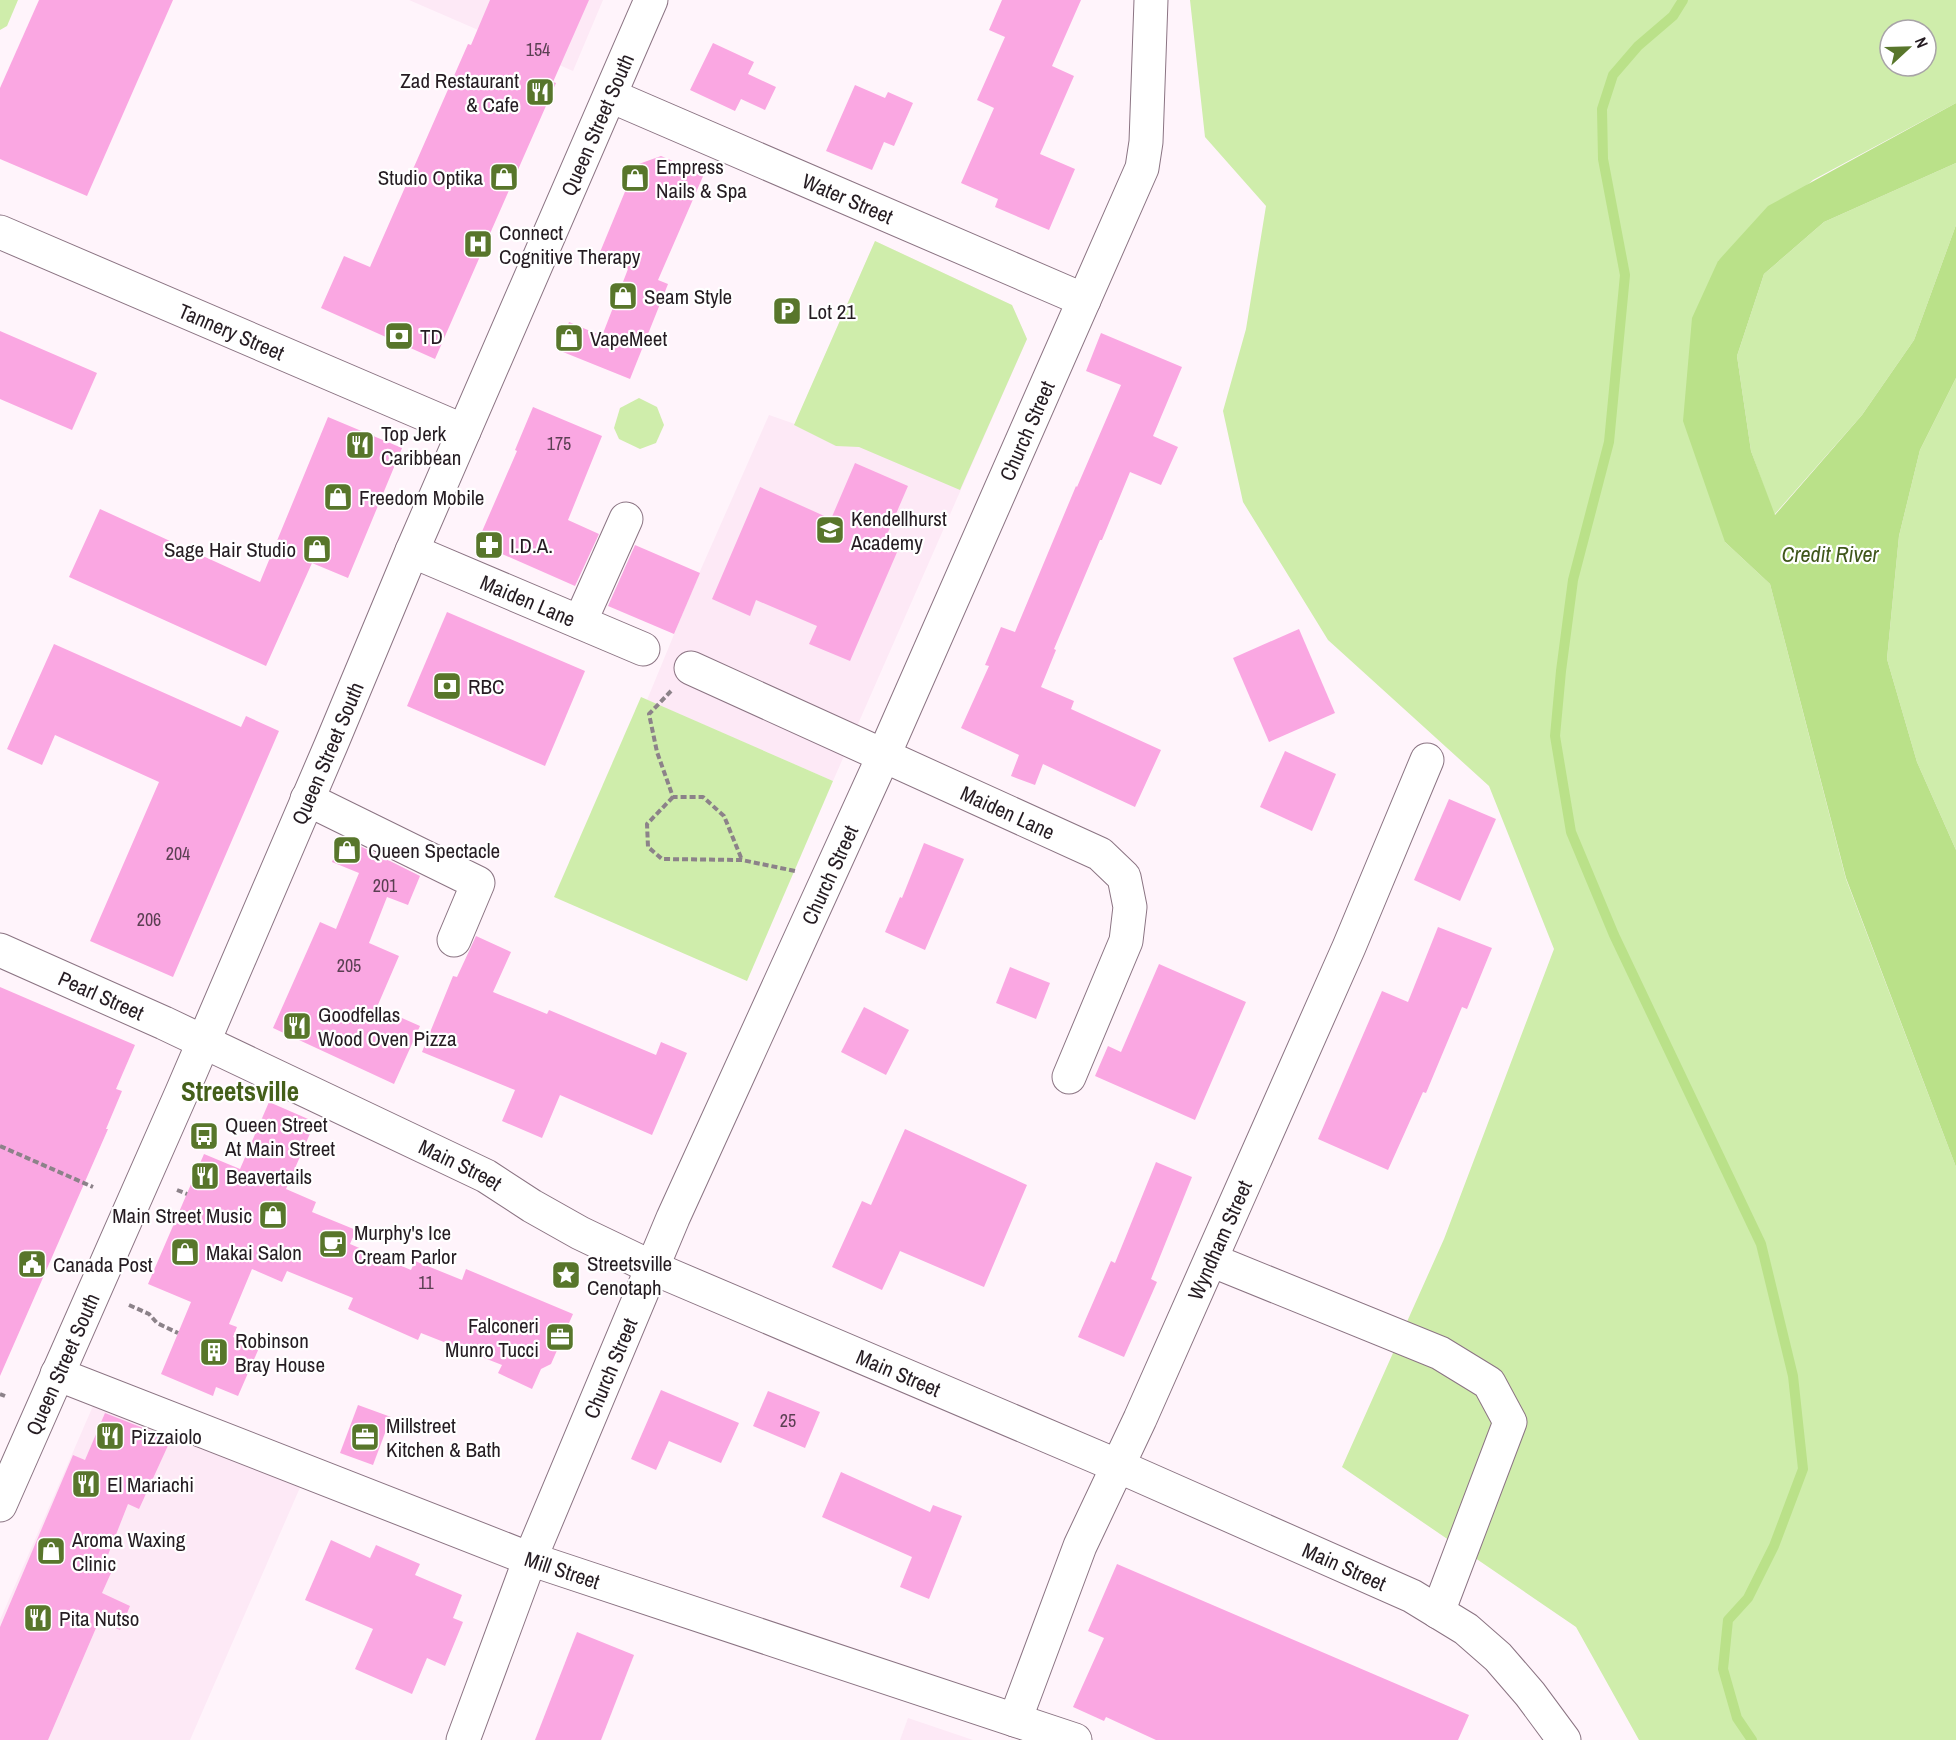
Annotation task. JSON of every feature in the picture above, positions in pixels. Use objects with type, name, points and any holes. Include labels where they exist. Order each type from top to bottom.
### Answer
[{"type":"street","name":"Queen Street South","points":[[0,1505],[203,1042],[412,551],[651,0]]},
{"type":"street","name":"Church Street","points":[[463,1740],[530,1559],[673,1218],[883,757],[1142,168],[1146,131],[1151,0]]},
{"type":"street","name":"Water Street","points":[[611,96],[1084,300]]},
{"type":"street","name":"Tannery Street","points":[[0,232],[464,431]]},
{"type":"street","points":[[580,622],[626,519]]},
{"type":"street","name":"Maiden Lane","points":[[412,551],[643,649]]},
{"type":"street","name":"Maiden Lane","points":[[691,668],[1100,854],[1124,877],[1130,907],[1126,940],[1069,1077]]},
{"type":"street","name":"Wyndham Street","points":[[1016,1720],[1080,1546],[1211,1260],[1349,947],[1427,760]]},
{"type":"street","points":[[307,799],[478,883],[454,940]]},
{"type":"street","name":"Pearl Street","points":[[0,950],[203,1042]]},
{"type":"street","name":"Main Street","points":[[203,1042],[486,1176],[532,1206],[580,1233],[653,1268],[1118,1466],[1412,1596],[1466,1629],[1498,1657],[1530,1694],[1563,1740]]},
{"type":"street","points":[[1211,1260],[1440,1353],[1489,1383],[1510,1422],[1438,1612]]},
{"type":"street","name":"Mill Street","points":[[57,1374],[530,1559],[1075,1740]]},
{"type":"path","points":[[673,797],[657,752],[649,714],[691,668]]},
{"type":"path","points":[[742,860],[724,816],[703,797],[673,797],[647,824],[648,847],[662,859],[742,860],[777,866],[827,881]]},
{"type":"path","points":[[0,1146],[93,1186]]},
{"type":"path","points":[[177,1190],[188,1194]]},
{"type":"path","points":[[129,1305],[149,1314],[157,1323],[178,1333]]},
{"type":"shaded area","points":[[0,0],[18,0],[7,26],[0,30]]},
{"type":"shaded area","points":[[409,0],[603,0],[573,71]]},
{"type":"shaded area","points":[[1190,0],[1956,0],[1956,103],[1813,180],[1718,261],[1725,542],[1770,584],[1846,879],[1956,1167],[1956,1740],[1639,1740],[1576,1627],[1342,1467],[1444,1239],[1554,949],[1489,786],[1328,640],[1243,502],[1223,411],[1246,329],[1266,206],[1205,137]]},
{"type":"shaded area","points":[[1956,163],[1956,225],[1914,340],[1862,415],[1774,515],[1751,451],[1737,356],[1764,274],[1824,222]]},
{"type":"shaded area","name":"Kendellhurst Academy","points":[[875,241],[1012,305],[1027,339],[833,781],[647,700],[701,569],[769,415],[795,424]]},
{"type":"shaded area","points":[[875,241],[1012,305],[1027,339],[960,490],[859,447],[836,446],[794,425]]},
{"type":"shaded area","points":[[1956,378],[1956,850],[1917,762],[1887,659],[1899,536],[1920,450]]},
{"type":"shaded area","points":[[639,398],[657,407],[664,425],[656,443],[640,449],[619,439],[614,428],[620,408]]},
{"type":"shaded area","points":[[641,697],[833,781],[747,981],[554,897]]},
{"type":"shaded area","points":[[96,1399],[302,1483],[190,1740],[0,1740],[0,1620]]},
{"type":"shaded area","points":[[908,1718],[973,1740],[900,1740]]},
{"type":"water","name":"Credit River","points":[[1956,103],[1956,163],[1824,222],[1764,274],[1737,356],[1751,451],[1775,515],[1862,415],[1914,340],[1956,225],[1956,378],[1920,450],[1899,536],[1887,659],[1917,762],[1956,850],[1956,1167],[1846,878],[1770,584],[1725,542],[1683,421],[1692,318],[1718,261],[1768,206]]},
{"type":"building","points":[[39,0],[173,0],[87,196],[0,159],[0,88]]},
{"type":"building","points":[[490,0],[589,0],[553,82],[556,83],[435,359],[321,308],[344,256],[370,267],[468,44],[471,45]]},
{"type":"building","points":[[1002,0],[1081,0],[1052,66],[1074,76],[1040,154],[1075,169],[1049,230],[995,207],[998,199],[961,183],[994,108],[977,100],[1005,37],[989,30]]},
{"type":"building","points":[[713,43],[754,62],[748,74],[776,87],[765,110],[741,99],[735,111],[690,90]]},
{"type":"building","points":[[855,85],[885,98],[888,92],[913,103],[894,146],[884,142],[872,170],[826,151]]},
{"type":"building","points":[[661,156],[704,174],[658,280],[668,284],[630,379],[558,350],[569,322],[602,336],[628,269],[598,257],[636,165]]},
{"type":"building","points":[[0,331],[97,373],[72,430],[0,399]]},
{"type":"building","points":[[1101,333],[1182,367],[1153,436],[1178,447],[1161,485],[1130,472],[1054,649],[1056,650],[1041,687],[1074,701],[1071,709],[1161,750],[1135,807],[1043,764],[1035,785],[1011,776],[1019,755],[961,728],[989,666],[985,665],[1001,627],[1015,632],[1121,385],[1086,371]]},
{"type":"building","points":[[533,407],[602,436],[568,520],[599,534],[575,586],[477,543],[517,451],[515,450]]},
{"type":"building","points":[[328,417],[402,448],[348,578],[312,563],[266,666],[69,577],[100,509],[260,582]]},
{"type":"building","points":[[855,463],[908,486],[886,537],[901,543],[850,661],[809,644],[817,626],[756,600],[750,616],[712,599],[760,487],[831,519]]},
{"type":"building","points":[[635,545],[700,573],[674,634],[608,606]]},
{"type":"building","points":[[447,612],[585,671],[545,766],[407,706]]},
{"type":"building","points":[[1299,629],[1335,713],[1269,742],[1233,658]]},
{"type":"building","points":[[54,644],[241,727],[246,716],[279,731],[173,977],[90,941],[159,782],[55,735],[42,765],[7,749]]},
{"type":"building","points":[[1285,751],[1336,774],[1312,831],[1260,807]]},
{"type":"building","points":[[1449,799],[1496,819],[1460,901],[1414,880]]},
{"type":"building","points":[[342,837],[420,876],[408,905],[387,897],[369,943],[399,956],[377,1007],[420,1026],[394,1084],[273,1028],[320,922],[336,929],[359,873],[332,862]]},
{"type":"building","points":[[924,843],[964,859],[925,950],[885,932],[900,897],[902,898]]},
{"type":"building","points":[[1438,927],[1492,948],[1467,1009],[1462,1007],[1426,1093],[1423,1092],[1388,1170],[1318,1139],[1382,991],[1408,1002]]},
{"type":"building","points":[[476,936],[511,952],[493,992],[547,1014],[549,1010],[656,1055],[661,1042],[687,1053],[652,1135],[560,1095],[542,1138],[502,1121],[515,1090],[422,1052],[453,976],[457,977]]},
{"type":"building","points":[[1159,964],[1246,1002],[1195,1120],[1095,1076],[1108,1046],[1121,1052]]},
{"type":"building","points":[[1010,967],[1050,983],[1036,1019],[996,1003]]},
{"type":"building","points":[[0,987],[135,1045],[116,1089],[122,1091],[106,1129],[108,1129],[0,1376]]},
{"type":"building","points":[[864,1007],[909,1030],[886,1075],[841,1052]]},
{"type":"building","points":[[269,1102],[315,1122],[286,1189],[316,1202],[312,1212],[356,1230],[350,1244],[411,1270],[415,1261],[462,1280],[466,1269],[573,1314],[551,1364],[541,1369],[532,1389],[498,1373],[502,1365],[421,1333],[418,1340],[348,1309],[353,1298],[287,1271],[282,1282],[252,1269],[229,1324],[237,1327],[233,1337],[259,1348],[238,1396],[216,1387],[213,1396],[161,1374],[191,1302],[148,1284],[204,1154],[240,1169]]},
{"type":"building","points":[[905,1129],[1027,1185],[984,1287],[900,1251],[882,1290],[832,1267],[862,1201],[871,1205]]},
{"type":"building","points":[[1156,1162],[1192,1177],[1151,1279],[1157,1282],[1124,1357],[1078,1337],[1111,1261],[1115,1263]]},
{"type":"building","points":[[661,1390],[739,1423],[721,1463],[669,1441],[656,1470],[631,1459]]},
{"type":"building","points":[[768,1391],[820,1412],[805,1448],[753,1426]]},
{"type":"building","name":"Millstreet Kitchen & Bath","points":[[358,1405],[391,1417],[373,1465],[340,1453]]},
{"type":"building","points":[[105,1413],[171,1439],[139,1509],[128,1504],[106,1560],[115,1564],[102,1593],[130,1606],[120,1630],[99,1621],[48,1740],[0,1740],[0,1627],[73,1455],[85,1460]]},
{"type":"building","points":[[841,1472],[930,1512],[933,1505],[962,1516],[929,1599],[900,1587],[912,1557],[822,1517]]},
{"type":"building","points":[[331,1540],[370,1558],[376,1545],[420,1564],[415,1575],[462,1595],[453,1618],[463,1622],[445,1666],[427,1658],[412,1694],[355,1669],[373,1629],[305,1600]]},
{"type":"building","points":[[1117,1564],[1469,1715],[1458,1740],[1156,1740],[1106,1717],[1104,1721],[1073,1707],[1104,1638],[1088,1631]]},
{"type":"building","points":[[577,1632],[634,1655],[601,1740],[535,1740]]},
{"type":"waterway","points":[[1683,0],[1673,16],[1638,46],[1613,75],[1602,109],[1603,159],[1625,275],[1609,442],[1573,580],[1555,736],[1571,832],[1614,935],[1761,1244],[1793,1376],[1803,1469],[1774,1546],[1748,1598],[1728,1620],[1723,1669],[1737,1718],[1752,1740]]},
{"type":"place","name":"Zad Restaurant & Cafe","points":[[540,92]]},
{"type":"place","name":"Studio Optika","points":[[504,177]]},
{"type":"place","name":"Empress Nails & Spa","points":[[635,178]]},
{"type":"place","name":"Connect Cognitive Therapy","points":[[478,244]]},
{"type":"place","name":"Seam Style","points":[[623,296]]},
{"type":"place","name":"Lot 21","points":[[787,311]]},
{"type":"place","name":"TD","points":[[399,336]]},
{"type":"place","name":"VapeMeet","points":[[569,338]]},
{"type":"place","name":"Top Jerk Caribbean","points":[[360,445]]},
{"type":"place","name":"Freedom Mobile","points":[[338,497]]},
{"type":"place","name":"Kendellhurst Academy","points":[[830,530]]},
{"type":"place","name":"I.D.A.","points":[[489,545]]},
{"type":"place","name":"Sage Hair Studio","points":[[317,549]]},
{"type":"place","name":"RBC","points":[[447,686]]},
{"type":"place","name":"Queen Spectacle","points":[[347,850]]},
{"type":"place","name":"Goodfellas Wood Oven Pizza","points":[[297,1026]]},
{"type":"place","name":"Queen Street At Main Street","points":[[204,1136]]},
{"type":"place","name":"Beavertails","points":[[205,1176]]},
{"type":"place","name":"Main Street Music","points":[[273,1215]]},
{"type":"place","name":"Murphy's Ice Cream Parlor","points":[[333,1244]]},
{"type":"place","name":"Makai Salon","points":[[185,1252]]},
{"type":"place","name":"Canada Post","points":[[32,1264]]},
{"type":"place","name":"Streetsville Cenotaph","points":[[566,1275]]},
{"type":"place","name":"Falconeri Munro Tucci","points":[[560,1337]]},
{"type":"place","name":"Robinson Bray House","points":[[214,1352]]},
{"type":"place","name":"Pizzaiolo","points":[[110,1436]]},
{"type":"place","name":"Millstreet Kitchen & Bath","points":[[365,1437]]},
{"type":"place","name":"El Mariachi","points":[[86,1484]]},
{"type":"place","name":"Aroma Waxing Clinic","points":[[51,1551]]},
{"type":"place","name":"Pita Nutso","points":[[38,1618]]},
{"type":"district","name":"Streetsville","points":[[240,1091]]}]
